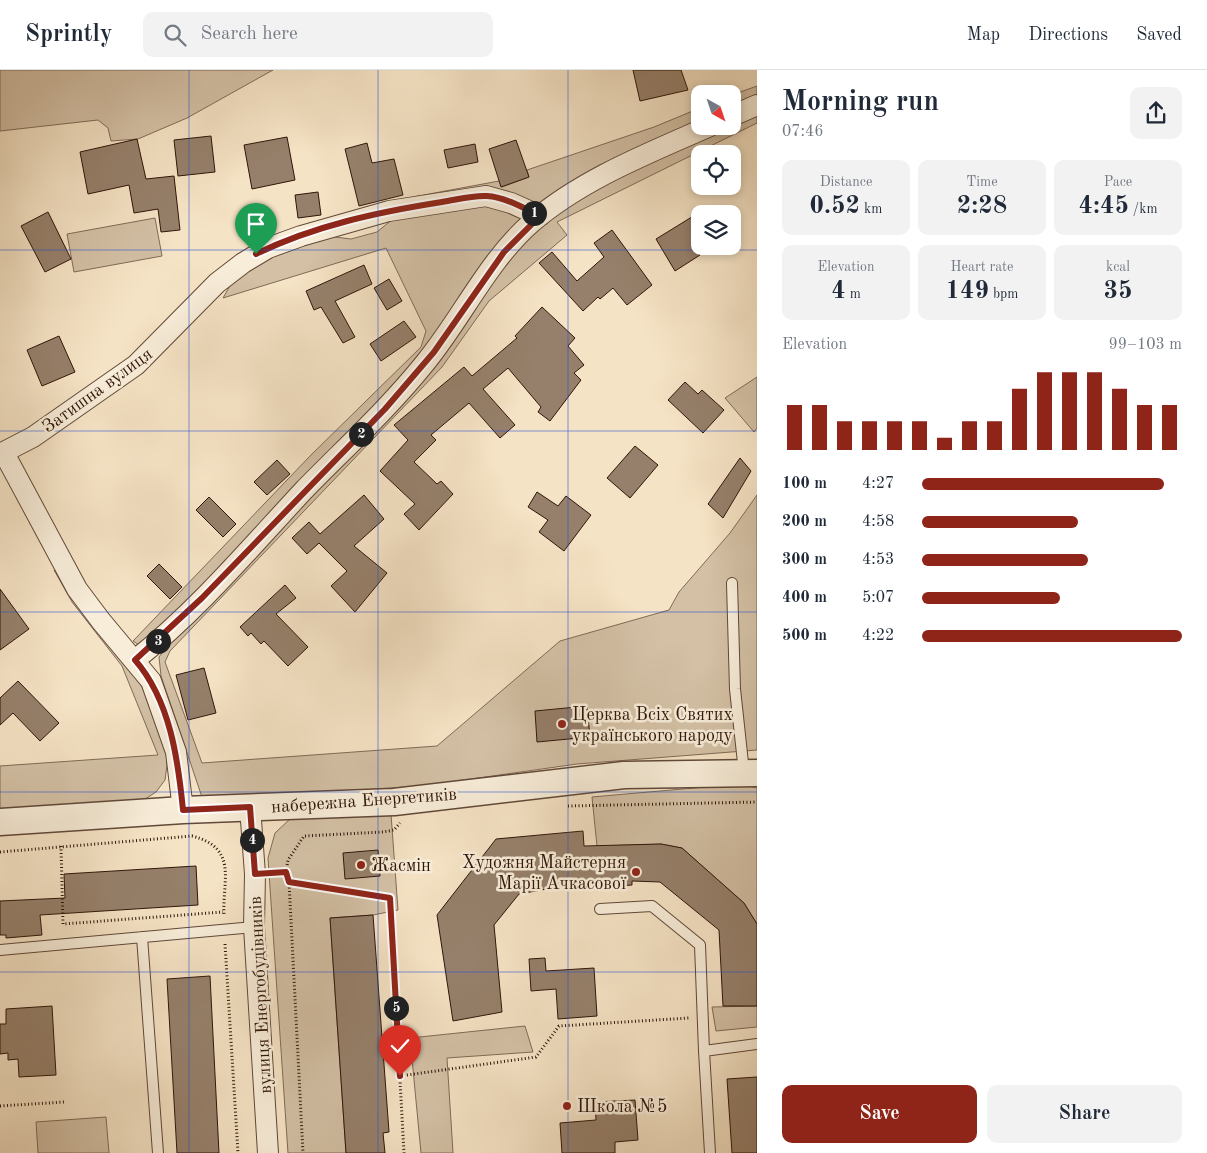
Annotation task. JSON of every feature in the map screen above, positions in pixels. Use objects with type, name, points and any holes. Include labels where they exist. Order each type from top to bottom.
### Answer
[{"type":"street","points":[[741,112],[757,105]]},
{"type":"street","points":[[135,660],[202,598],[385,409],[434,352],[504,252],[540,216],[603,177],[691,135]]},
{"type":"street","name":"Затишна вулиця","points":[[2,454],[33,437],[136,365],[217,283],[243,262],[268,248],[301,236],[389,210],[475,197],[495,197],[540,216]]},
{"type":"street","points":[[2,454],[68,575],[101,621],[151,681],[169,730],[178,762],[183,810]]},
{"type":"street","name":"набережна Енергетиків","points":[[0,822],[183,810],[394,802],[624,775],[751,772]]},
{"type":"street","name":"вулиця Енергобудівників","points":[[250,807],[255,874],[254,927],[268,1153]]},
{"type":"lane","points":[[732,583],[735,689],[751,772]]},
{"type":"lane","points":[[600,909],[652,906],[700,945],[710,1153]]},
{"type":"lane","points":[[0,950],[254,927]]},
{"type":"lane","points":[[142,937],[158,1153]]},
{"type":"lane","points":[[704,1051],[757,1044]]},
{"type":"path","points":[[559,806],[757,802]]},
{"type":"path","points":[[303,1153],[289,882],[286,872],[288,860],[304,836],[389,832],[398,826],[404,818]]},
{"type":"path","points":[[60,846],[63,924],[223,912]]},
{"type":"path","points":[[255,874],[286,872]]},
{"type":"path","points":[[289,882],[390,898],[404,1153]]},
{"type":"path","points":[[400,1076],[536,1057],[560,1026],[704,1017]]},
{"type":"path","points":[[0,1106],[64,1102]]},
{"type":"shaded area","points":[[0,70],[273,70],[187,118],[138,139],[111,141],[108,128],[98,120],[0,131]]},
{"type":"shaded area","points":[[757,86],[757,99],[741,106],[741,92]]},
{"type":"shaded area","points":[[691,112],[691,126],[572,186],[413,368],[142,647],[133,641],[310,456],[421,347],[426,331],[386,248],[223,298],[240,268],[278,247],[335,237],[351,239],[377,232],[394,218],[416,212],[413,197],[499,181],[502,187],[529,177],[527,170],[654,127]]},
{"type":"shaded area","points":[[757,114],[757,123],[741,131],[741,121]]},
{"type":"shaded area","points":[[708,135],[733,135],[713,145],[691,145],[691,156],[557,222],[567,235],[489,301],[442,367],[170,651],[165,662],[202,763],[437,746],[560,641],[669,610],[679,592],[730,533],[757,495],[757,750],[577,764],[422,786],[285,795],[202,797],[161,676],[159,657],[171,641],[523,244],[552,217],[584,195]]},
{"type":"shaded area","points":[[155,218],[162,256],[74,272],[67,234]]},
{"type":"shaded area","points":[[757,377],[757,428],[754,432],[725,398]]},
{"type":"shaded area","points":[[54,570],[124,660],[144,690],[166,750],[167,765],[165,780],[156,792],[142,801],[0,811],[0,766],[158,755],[122,666],[72,602]]},
{"type":"shaded area","points":[[739,784],[757,788],[757,924],[744,903],[682,848],[661,844],[597,846],[592,797]]},
{"type":"shaded area","points":[[391,814],[398,910],[373,915],[330,918],[346,1153],[288,1153],[268,858],[275,833],[290,819]]},
{"type":"shaded area","points":[[757,1006],[757,1027],[716,1031],[712,1007]]},
{"type":"shaded area","points":[[525,1026],[533,1052],[447,1058],[453,1153],[421,1153],[410,1038]]},
{"type":"shaded area","points":[[106,1117],[109,1153],[38,1153],[36,1122]]},
{"type":"building","points":[[633,70],[681,70],[688,90],[640,101]]},
{"type":"building","points":[[211,136],[215,172],[178,176],[174,140]]},
{"type":"building","points":[[287,137],[295,180],[252,189],[244,145]]},
{"type":"building","points":[[137,139],[146,179],[174,176],[180,230],[161,232],[158,209],[134,213],[129,185],[88,194],[80,152]]},
{"type":"building","points":[[516,140],[529,177],[501,187],[489,149]]},
{"type":"building","points":[[367,143],[372,163],[394,159],[403,195],[359,206],[345,149]]},
{"type":"building","points":[[475,144],[478,162],[448,168],[444,150]]},
{"type":"building","points":[[318,192],[321,215],[298,218],[295,195]]},
{"type":"building","points":[[48,212],[71,259],[45,272],[21,226]]},
{"type":"building","points":[[691,218],[691,255],[700,255],[675,271],[656,239]]},
{"type":"building","points":[[612,230],[652,285],[627,305],[613,288],[600,299],[598,297],[583,311],[539,263],[552,252],[577,281],[604,257],[594,243]]},
{"type":"building","points":[[364,265],[372,284],[335,301],[355,337],[343,343],[321,307],[314,310],[306,291]]},
{"type":"building","points":[[389,279],[402,301],[387,310],[374,288]]},
{"type":"building","points":[[542,307],[575,338],[568,346],[584,365],[574,373],[581,380],[550,421],[538,412],[541,407],[508,368],[483,389],[515,425],[500,438],[469,403],[431,435],[436,440],[414,462],[437,484],[441,481],[453,494],[419,530],[404,514],[415,504],[380,471],[408,440],[394,425],[464,367],[472,376],[517,338],[515,336]]},
{"type":"building","points":[[404,321],[416,337],[381,361],[370,344]]},
{"type":"building","points":[[59,336],[75,372],[42,386],[27,350]]},
{"type":"building","points":[[685,382],[698,394],[702,390],[724,410],[703,433],[668,400]]},
{"type":"building","points":[[635,446],[658,465],[630,498],[607,478]]},
{"type":"building","points":[[740,458],[751,471],[723,518],[708,504]]},
{"type":"building","points":[[277,460],[290,474],[267,495],[254,482]]},
{"type":"building","points":[[537,492],[558,506],[566,496],[591,515],[564,551],[539,532],[548,520],[528,507]]},
{"type":"building","points":[[364,495],[384,519],[354,546],[387,573],[355,612],[331,586],[347,571],[319,543],[307,554],[292,538],[309,522],[320,534]]},
{"type":"building","points":[[209,497],[236,524],[223,537],[196,510]]},
{"type":"building","points":[[159,564],[182,587],[170,599],[147,576]]},
{"type":"building","points":[[285,585],[296,598],[276,614],[308,647],[288,666],[264,641],[261,644],[251,633],[248,636],[240,627]]},
{"type":"building","points":[[0,589],[29,629],[0,650]]},
{"type":"building","points":[[204,668],[216,713],[188,720],[176,675]]},
{"type":"building","points":[[18,681],[59,723],[40,741],[13,713],[0,725],[0,698]]},
{"type":"building","name":"Церква Всіх Святих українського народу","points":[[587,706],[590,737],[537,742],[535,711]]},
{"type":"building","points":[[583,831],[584,846],[661,844],[682,848],[744,903],[757,924],[757,1006],[723,1006],[719,930],[660,882],[632,881],[632,885],[617,886],[617,883],[586,882],[519,894],[494,925],[502,1012],[453,1021],[437,915],[496,839]]},
{"type":"building","name":"Жасмін","points":[[378,850],[380,876],[345,879],[343,853]]},
{"type":"building","points":[[196,866],[198,905],[40,915],[42,935],[6,938],[6,935],[0,935],[0,901],[65,898],[64,874]]},
{"type":"building","points":[[373,915],[389,1132],[383,1133],[385,1153],[346,1153],[330,918]]},
{"type":"building","points":[[545,958],[546,971],[594,968],[597,1016],[558,1019],[556,989],[531,991],[529,959]]},
{"type":"building","points":[[210,976],[219,1153],[177,1153],[167,979]]},
{"type":"building","points":[[52,1006],[56,1075],[19,1077],[18,1059],[8,1060],[8,1053],[0,1054],[0,1024],[6,1024],[6,1009]]},
{"type":"building","points":[[757,1077],[757,1153],[732,1153],[727,1079]]},
{"type":"building","points":[[635,1100],[638,1140],[615,1142],[615,1153],[562,1153],[560,1123],[596,1120],[595,1102]]},
{"type":"place","name":"Церква Всіх Святих українського народу","points":[[562,724]]},
{"type":"place","name":"Жасмін","points":[[361,865]]},
{"type":"place","name":"Художня Майстерня Марії Ачкасової","points":[[636,872]]},
{"type":"place","name":"Школа №5","points":[[567,1106]]},
{"type":"route","points":[[256,254],[301,236],[389,210],[475,197],[495,197],[540,216],[504,252],[434,352],[385,409],[309,485],[202,598],[135,660],[141,666],[155,689],[176,752],[183,810],[250,807],[255,874],[286,872],[289,882],[390,898],[400,1076]]}]
